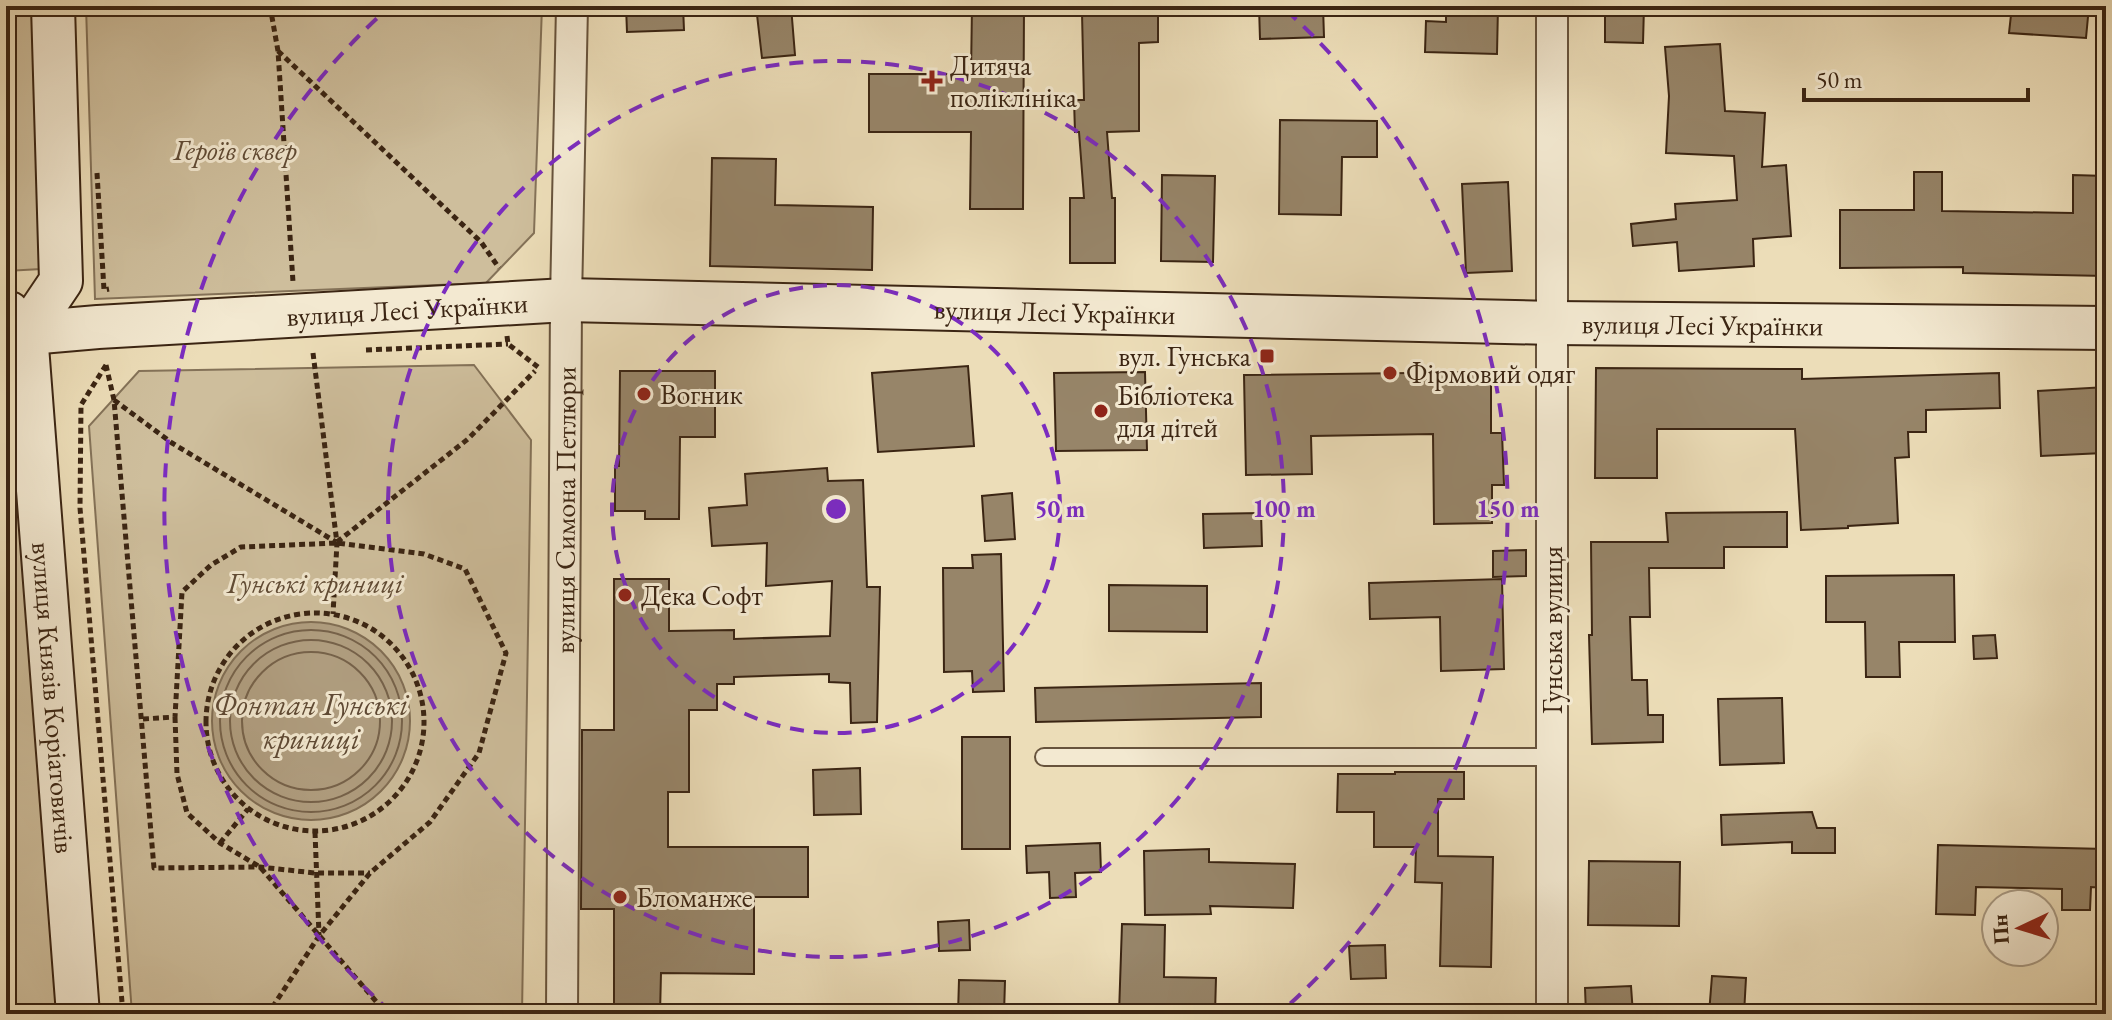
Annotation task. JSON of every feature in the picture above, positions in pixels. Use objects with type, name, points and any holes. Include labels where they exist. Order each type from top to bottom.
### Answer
[{"type":"street","points":[[13,326],[61,281],[53,6]]},
{"type":"street","name":"вулиця Симона Петлюри","points":[[562,1014],[566,300],[572,6]]},
{"type":"street","name":"Гунська вулиця","points":[[1552,6],[1552,1014]]},
{"type":"street","name":"вулиця Лесі Українки","points":[[13,326],[98,327],[566,300],[1553,323],[2106,328]]},
{"type":"street","name":"вулиця Князів Коріатовичів","points":[[13,326],[78,1014]]},
{"type":"lane","points":[[1044,757],[1551,757]]},
{"type":"path","points":[[192,6],[193,11],[243,6]]},
{"type":"path","points":[[270,6],[278,51],[293,282],[277,282]]},
{"type":"path","points":[[278,51],[481,242],[505,277],[508,344],[538,367],[468,439],[337,543]]},
{"type":"path","points":[[104,290],[120,289]]},
{"type":"path","points":[[313,353],[337,543],[333,614]]},
{"type":"path","points":[[123,1014],[80,508],[81,405],[106,365],[114,400],[154,868],[260,867],[315,873],[370,873]]},
{"type":"path","points":[[114,400],[172,443],[337,543]]},
{"type":"path","points":[[268,1014],[319,936],[370,873],[430,822],[479,753],[506,653],[465,569],[424,554],[337,543],[241,547],[211,565],[182,592],[175,717],[177,774],[187,813],[220,843],[260,867],[319,936],[387,1014]]},
{"type":"path","points":[[297,614],[333,614],[367,626],[396,648],[415,678],[424,713],[421,749],[406,782],[382,809],[351,826],[315,832],[280,826],[248,809],[223,782],[209,749],[206,713],[215,678],[235,647],[263,625],[297,614]]},
{"type":"path","points":[[143,719],[175,717]]},
{"type":"path","points":[[220,843],[248,809]]},
{"type":"path","points":[[315,832],[319,936]]},
{"type":"green space","points":[[6,6],[33,6],[41,269],[6,271]]},
{"type":"green space","name":"Героїв сквер","points":[[86,6],[542,6],[534,233],[486,283],[95,299]]},
{"type":"green space","points":[[6,335],[78,1014],[6,1014]]},
{"type":"green space","name":"Гунські криниці","points":[[474,365],[531,440],[522,1014],[132,1014],[89,426],[139,371]]},
{"type":"water","name":"Фонтан Гунські криниці","points":[[311,622],[349,630],[381,651],[402,683],[410,721],[402,759],[381,791],[349,812],[311,820],[273,812],[241,791],[220,759],[212,721],[220,683],[241,651],[273,630]]},
{"type":"building","points":[[626,6],[683,6],[684,30],[627,32]]},
{"type":"building","points":[[756,6],[791,6],[795,55],[762,58]]},
{"type":"building","points":[[972,6],[1024,6],[1023,209],[970,209],[971,132],[869,132],[869,74],[971,74]]},
{"type":"building","points":[[1259,6],[1323,6],[1324,37],[1260,39]]},
{"type":"building","points":[[1446,6],[1498,6],[1497,54],[1425,52],[1426,21],[1446,22]]},
{"type":"building","points":[[1605,6],[1644,6],[1643,43],[1605,42]]},
{"type":"building","points":[[2012,6],[2089,6],[2086,38],[2009,33]]},
{"type":"building","points":[[1158,11],[1158,42],[1139,43],[1139,131],[1107,132],[1112,198],[1115,198],[1115,263],[1070,263],[1070,198],[1084,198],[1074,100],[1084,100],[1082,13]]},
{"type":"building","points":[[1720,44],[1725,111],[1765,113],[1762,167],[1786,165],[1791,236],[1753,239],[1754,266],[1679,271],[1677,242],[1633,246],[1631,224],[1676,219],[1675,204],[1737,200],[1734,156],[1666,153],[1669,96],[1665,47]]},
{"type":"building","points":[[1280,120],[1377,121],[1377,157],[1342,157],[1341,215],[1279,214]]},
{"type":"building","points":[[712,158],[776,159],[775,205],[873,207],[872,270],[710,266]]},
{"type":"building","points":[[1914,172],[1942,172],[1942,211],[2073,213],[2073,175],[2106,176],[2106,276],[1963,273],[1963,267],[1840,268],[1840,210],[1914,210]]},
{"type":"building","points":[[1162,175],[1215,176],[1213,262],[1161,261]]},
{"type":"building","points":[[1508,182],[1512,271],[1466,273],[1462,184]]},
{"type":"building","points":[[968,366],[974,446],[878,452],[872,373]]},
{"type":"building","points":[[1596,368],[1802,369],[1802,379],[1999,373],[2000,408],[1926,410],[1926,432],[1908,432],[1909,457],[1895,458],[1898,523],[1801,530],[1795,429],[1657,429],[1657,478],[1595,478]]},
{"type":"building","points":[[620,371],[715,371],[715,437],[680,437],[679,519],[645,519],[645,511],[615,511]]},
{"type":"building","name":"Бібліотека для дітей","points":[[1145,372],[1147,450],[1056,451],[1054,373]]},
{"type":"building","points":[[1491,372],[1491,433],[1502,433],[1504,485],[1492,485],[1492,523],[1434,524],[1433,434],[1311,436],[1312,474],[1246,475],[1244,375]]},
{"type":"building","points":[[2106,387],[2106,444],[2102,445],[2103,453],[2041,456],[2038,391]]},
{"type":"building","points":[[827,468],[828,481],[863,480],[867,587],[880,587],[877,722],[851,723],[850,683],[829,682],[829,674],[734,677],[734,684],[717,684],[717,710],[689,710],[689,792],[668,792],[668,847],[808,847],[808,897],[754,897],[754,974],[661,973],[660,1014],[614,1014],[614,909],[581,909],[582,730],[614,730],[614,579],[669,579],[669,631],[734,630],[734,639],[830,636],[832,581],[766,586],[767,543],[712,546],[709,508],[747,505],[745,474]]},
{"type":"building","points":[[1012,493],[1015,539],[985,541],[982,496]]},
{"type":"building","points":[[1787,512],[1787,547],[1724,547],[1724,568],[1649,568],[1650,617],[1630,617],[1632,680],[1647,680],[1648,715],[1663,715],[1663,742],[1592,744],[1589,635],[1592,635],[1591,542],[1668,542],[1666,513]]},
{"type":"building","points":[[1261,513],[1262,546],[1204,548],[1203,514]]},
{"type":"building","points":[[1526,550],[1526,576],[1493,577],[1493,551]]},
{"type":"building","points":[[1001,554],[1004,691],[973,692],[972,671],[944,672],[943,568],[973,568],[972,555]]},
{"type":"building","points":[[1954,575],[1955,642],[1899,642],[1900,677],[1866,677],[1865,622],[1826,622],[1826,576]]},
{"type":"building","points":[[1502,579],[1504,669],[1441,671],[1440,617],[1370,619],[1369,583]]},
{"type":"building","points":[[1109,585],[1207,586],[1207,632],[1109,631]]},
{"type":"building","points":[[1995,635],[1997,658],[1974,659],[1973,636]]},
{"type":"building","points":[[1261,683],[1261,717],[1036,722],[1035,688]]},
{"type":"building","points":[[1782,698],[1784,763],[1720,765],[1718,699]]},
{"type":"building","points":[[962,737],[1010,737],[1010,849],[962,849]]},
{"type":"building","points":[[860,768],[861,814],[814,815],[813,770]]},
{"type":"building","points":[[1464,772],[1464,799],[1438,799],[1438,856],[1493,857],[1491,967],[1440,966],[1442,883],[1415,882],[1416,847],[1374,847],[1374,812],[1337,812],[1338,774]]},
{"type":"building","points":[[1812,812],[1817,828],[1835,828],[1835,853],[1792,853],[1792,842],[1722,845],[1721,815]]},
{"type":"building","points":[[1100,843],[1101,872],[1075,873],[1076,897],[1050,898],[1049,872],[1027,873],[1026,846]]},
{"type":"building","points":[[1938,845],[2106,849],[2106,888],[2091,887],[2090,910],[2062,910],[2060,888],[1976,887],[1975,915],[1936,914]]},
{"type":"building","points":[[1209,849],[1209,862],[1295,864],[1293,908],[1210,906],[1211,914],[1145,915],[1144,851]]},
{"type":"building","points":[[1589,861],[1680,862],[1679,926],[1588,925]]},
{"type":"building","points":[[969,920],[970,950],[939,951],[938,922]]},
{"type":"building","points":[[1122,924],[1165,925],[1164,977],[1216,978],[1215,1014],[1119,1014]]},
{"type":"building","points":[[1385,945],[1386,978],[1351,979],[1349,946]]},
{"type":"building","points":[[1712,976],[1746,978],[1744,1014],[1709,1014]]},
{"type":"building","points":[[959,980],[1005,981],[1004,1014],[958,1014]]},
{"type":"building","points":[[1631,986],[1633,1014],[1586,1014],[1585,988]]},
{"type":"place","name":"Дитяча поліклініка","points":[[932,81]]},
{"type":"place","name":"вул. Гунська","points":[[1267,356]]},
{"type":"place","name":"Фірмовий одяг","points":[[1390,373]]},
{"type":"place","name":"Вогник","points":[[644,394]]},
{"type":"place","name":"Бібліотека для дітей","points":[[1101,411]]},
{"type":"place","name":"Дека Софт","points":[[625,595]]},
{"type":"place","name":"Бломанже","points":[[620,897]]}]
